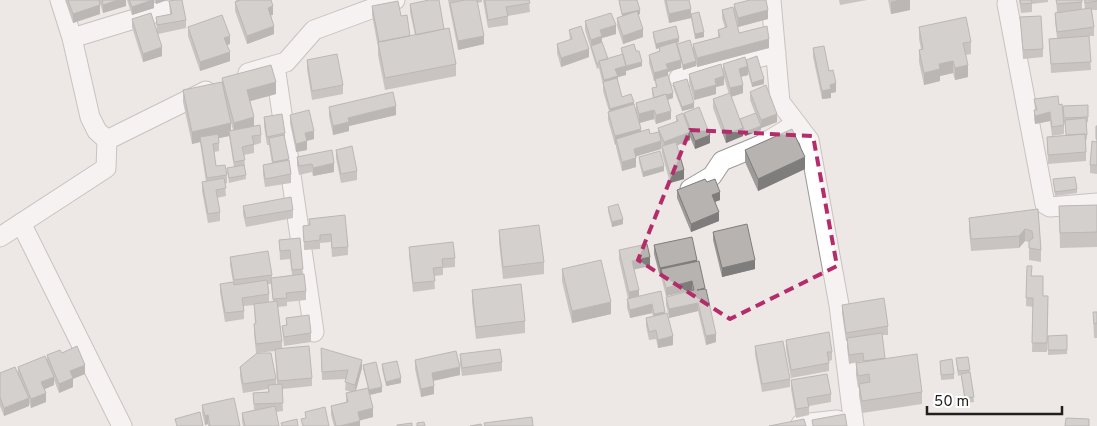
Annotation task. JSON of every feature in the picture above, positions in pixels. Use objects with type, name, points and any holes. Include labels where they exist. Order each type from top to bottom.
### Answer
[{"type":"street","points":[[60,0],[72,38],[90,117],[97,131],[107,140]]},
{"type":"street","points":[[107,140],[225,82],[286,62],[314,30],[395,0]]},
{"type":"street","points":[[772,0],[780,102],[809,140],[839,305],[854,422],[801,424]]},
{"type":"street","points":[[1007,4],[1044,204],[1050,208],[1097,204]]},
{"type":"street","points":[[72,38],[164,10]]},
{"type":"street","points":[[679,78],[776,53]]},
{"type":"street","points":[[275,66],[314,332]]},
{"type":"street","points":[[690,189],[712,176],[722,161],[761,145],[796,124]]},
{"type":"street","points":[[0,237],[106,168],[107,140]]},
{"type":"street","points":[[21,223],[122,426]]},
{"type":"highlighted area","points":[[690,130],[813,136],[837,266],[730,319],[638,260]]},
{"type":"building","points":[[68,0],[99,0],[100,5],[73,14]]},
{"type":"building","points":[[102,0],[118,0],[103,5]]},
{"type":"building","points":[[129,0],[152,0],[132,7]]},
{"type":"building","points":[[182,0],[186,20],[157,25],[156,17],[172,14],[169,1]]},
{"type":"building","points":[[241,0],[271,0],[273,6],[268,8],[274,26],[247,36],[235,2]]},
{"type":"building","points":[[439,0],[444,29],[416,35],[410,4]]},
{"type":"building","points":[[477,0],[484,36],[458,41],[450,3]]},
{"type":"building","points":[[485,0],[529,0],[530,3],[506,7],[508,16],[488,20]]},
{"type":"building","points":[[619,0],[637,0],[640,10],[622,14]]},
{"type":"building","points":[[666,0],[689,0],[691,9],[669,14]]},
{"type":"building","points":[[750,0],[766,0],[768,10],[738,18],[734,4]]},
{"type":"building","points":[[1020,0],[1031,0],[1032,3],[1021,4]]},
{"type":"building","points":[[1056,0],[1082,0],[1082,2],[1057,4]]},
{"type":"building","points":[[1085,0],[1097,0],[1097,1],[1085,3]]},
{"type":"building","points":[[398,1],[401,16],[407,15],[410,36],[379,42],[372,6]]},
{"type":"building","points":[[733,7],[739,33],[767,26],[769,39],[697,58],[693,44],[720,37],[718,30],[727,27],[722,10]]},
{"type":"building","points":[[1091,8],[1094,27],[1057,32],[1055,13]]},
{"type":"building","points":[[637,11],[643,29],[623,36],[617,18]]},
{"type":"building","points":[[699,12],[704,32],[695,34],[691,14]]},
{"type":"building","points":[[151,13],[162,47],[143,54],[132,19]]},
{"type":"building","points":[[611,13],[616,25],[600,30],[602,36],[591,40],[585,21]]},
{"type":"building","points":[[222,15],[230,36],[224,38],[230,52],[200,62],[188,27]]},
{"type":"building","points":[[1041,16],[1043,49],[1023,50],[1020,17]]},
{"type":"building","points":[[966,17],[971,42],[963,43],[968,65],[955,68],[953,61],[939,64],[940,69],[924,73],[919,50],[923,49],[919,27]]},
{"type":"building","points":[[581,26],[589,49],[561,58],[557,44],[572,39],[569,30]]},
{"type":"building","points":[[676,26],[679,38],[656,44],[653,32]]},
{"type":"building","points":[[449,28],[456,64],[385,78],[378,42]]},
{"type":"building","points":[[1089,36],[1091,62],[1051,64],[1049,39]]},
{"type":"building","points":[[690,40],[696,61],[683,65],[677,44]]},
{"type":"building","points":[[602,42],[608,59],[599,61],[599,64],[597,64],[591,46]]},
{"type":"building","points":[[676,42],[681,60],[666,64],[668,69],[654,73],[649,55],[660,51],[659,47]]},
{"type":"building","points":[[634,44],[636,51],[639,51],[642,62],[626,66],[621,48]]},
{"type":"building","points":[[824,46],[829,71],[833,70],[836,83],[830,85],[831,89],[822,91],[813,48]]},
{"type":"building","points":[[337,54],[343,85],[312,91],[307,60]]},
{"type":"building","points":[[623,54],[626,66],[615,69],[618,76],[604,80],[599,61]]},
{"type":"building","points":[[757,56],[764,79],[752,83],[746,60]]},
{"type":"building","points":[[745,57],[748,66],[739,69],[743,85],[730,88],[723,64]]},
{"type":"building","points":[[721,64],[724,76],[715,79],[716,85],[694,91],[689,74]]},
{"type":"building","points":[[271,65],[276,82],[247,90],[254,117],[234,123],[222,78]]},
{"type":"building","points":[[668,75],[673,93],[654,98],[652,88],[657,87],[655,79]]},
{"type":"building","points":[[617,78],[622,97],[631,94],[634,102],[610,109],[603,82]]},
{"type":"building","points":[[687,79],[694,103],[682,107],[673,83]]},
{"type":"building","points":[[222,82],[231,123],[192,132],[183,90]]},
{"type":"building","points":[[766,85],[777,114],[761,120],[750,92]]},
{"type":"building","points":[[393,92],[396,106],[348,118],[349,122],[333,126],[329,107]]},
{"type":"building","points":[[730,93],[743,128],[726,134],[713,99]]},
{"type":"building","points":[[666,94],[671,111],[656,115],[654,110],[639,114],[636,103]]},
{"type":"building","points":[[1058,96],[1059,105],[1062,104],[1064,125],[1052,127],[1050,112],[1035,116],[1034,110],[1037,110],[1034,99]]},
{"type":"building","points":[[634,104],[641,129],[615,136],[608,112]]},
{"type":"building","points":[[1088,105],[1088,117],[1064,118],[1063,106]]},
{"type":"building","points":[[699,107],[710,135],[695,141],[684,113]]},
{"type":"building","points":[[309,110],[314,131],[305,133],[307,141],[296,144],[290,115]]},
{"type":"building","points":[[683,113],[690,132],[664,142],[658,128],[678,121],[676,116]]},
{"type":"building","points":[[756,113],[761,126],[745,132],[740,119]]},
{"type":"building","points":[[282,114],[285,133],[267,137],[264,117]]},
{"type":"building","points":[[1086,118],[1087,135],[1066,135],[1065,120]]},
{"type":"building","points":[[260,125],[261,135],[252,136],[254,144],[242,147],[245,160],[234,162],[229,131]]},
{"type":"building","points":[[649,129],[650,134],[659,132],[661,141],[634,149],[636,158],[622,162],[616,139]]},
{"type":"building","points":[[792,129],[805,157],[758,179],[745,150]]},
{"type":"building","points":[[218,134],[219,143],[213,144],[216,166],[225,165],[227,175],[207,178],[200,137]]},
{"type":"building","points":[[1085,134],[1086,152],[1048,155],[1047,137]]},
{"type":"building","points":[[284,135],[289,159],[273,162],[269,138]]},
{"type":"building","points":[[1092,141],[1097,142],[1097,165],[1090,165]]},
{"type":"building","points":[[676,142],[684,170],[670,174],[662,146]]},
{"type":"building","points":[[352,146],[357,171],[341,174],[336,150]]},
{"type":"building","points":[[332,150],[334,163],[313,168],[312,164],[299,166],[297,157]]},
{"type":"building","points":[[660,151],[664,166],[643,172],[639,157]]},
{"type":"building","points":[[289,160],[291,174],[265,179],[263,165]]},
{"type":"building","points":[[244,165],[246,175],[229,178],[227,168]]},
{"type":"building","points":[[1075,177],[1077,189],[1055,192],[1053,179]]},
{"type":"building","points":[[224,178],[226,188],[216,190],[220,212],[208,214],[202,182]]},
{"type":"building","points":[[705,179],[707,182],[715,179],[720,192],[712,195],[719,212],[691,224],[677,190]]},
{"type":"building","points":[[291,197],[293,210],[246,218],[243,206]]},
{"type":"building","points":[[618,204],[623,219],[612,222],[608,207]]},
{"type":"building","points":[[1097,205],[1097,232],[1060,233],[1059,206]]},
{"type":"building","points":[[1038,209],[1041,250],[1029,248],[1029,241],[1033,238],[1032,231],[1025,229],[1019,236],[971,239],[969,218]]},
{"type":"building","points":[[345,215],[348,247],[332,248],[331,234],[320,235],[320,240],[304,242],[303,226],[310,225],[309,219]]},
{"type":"building","points":[[747,224],[755,260],[722,268],[713,232]]},
{"type":"building","points":[[539,225],[544,262],[503,267],[499,230]]},
{"type":"building","points":[[692,237],[697,260],[660,268],[654,245]]},
{"type":"building","points":[[300,238],[303,269],[292,270],[290,250],[280,251],[279,240]]},
{"type":"building","points":[[453,242],[455,258],[442,259],[443,267],[433,268],[435,281],[413,283],[409,247]]},
{"type":"building","points":[[647,244],[650,257],[632,261],[639,290],[629,292],[619,250]]},
{"type":"building","points":[[268,251],[272,275],[234,280],[230,257]]},
{"type":"building","points":[[601,260],[611,302],[572,311],[562,269]]},
{"type":"building","points":[[699,261],[705,288],[697,290],[706,289],[716,334],[706,336],[698,303],[669,309],[666,297],[694,290],[692,281],[666,288],[661,269]]},
{"type":"building","points":[[1027,266],[1032,266],[1031,276],[1043,276],[1043,296],[1048,296],[1047,343],[1032,343],[1033,298],[1026,298]]},
{"type":"building","points":[[304,274],[306,291],[286,293],[287,298],[273,299],[271,278]]},
{"type":"building","points":[[267,280],[269,294],[242,298],[244,311],[225,313],[220,284],[233,282],[234,285]]},
{"type":"building","points":[[521,284],[525,321],[476,327],[472,290]]},
{"type":"building","points":[[661,291],[665,312],[654,314],[652,304],[630,310],[627,299]]},
{"type":"building","points":[[884,298],[888,326],[846,333],[842,305]]},
{"type":"building","points":[[277,301],[282,341],[256,344],[254,304]]},
{"type":"building","points":[[1093,312],[1097,312],[1097,323],[1094,324]]},
{"type":"building","points":[[667,313],[673,336],[658,340],[656,330],[649,332],[646,318]]},
{"type":"building","points":[[309,315],[311,333],[284,337],[282,326],[287,325],[286,318]]},
{"type":"building","points":[[829,332],[832,352],[827,352],[829,363],[791,370],[786,340]]},
{"type":"building","points":[[882,333],[885,358],[864,361],[863,353],[849,355],[847,338]]},
{"type":"building","points":[[1067,335],[1067,350],[1048,350],[1048,336]]},
{"type":"building","points":[[783,341],[790,379],[762,384],[755,346]]},
{"type":"building","points":[[77,346],[85,365],[70,371],[73,378],[59,384],[47,355],[60,350],[62,353]]},
{"type":"building","points":[[309,346],[312,378],[278,381],[275,349]]},
{"type":"building","points":[[321,348],[362,360],[355,385],[345,382],[348,370],[322,372]]},
{"type":"building","points":[[500,349],[502,362],[462,368],[460,354]]},
{"type":"building","points":[[456,351],[460,367],[432,373],[434,386],[421,389],[415,360]]},
{"type":"building","points":[[257,353],[271,353],[276,379],[243,384],[240,367]]},
{"type":"building","points":[[917,354],[922,392],[862,401],[859,384],[870,382],[869,374],[858,376],[856,363]]},
{"type":"building","points":[[45,356],[54,377],[41,382],[46,393],[31,399],[18,367]]},
{"type":"building","points":[[968,357],[970,370],[958,371],[956,358]]},
{"type":"building","points":[[952,359],[954,374],[941,375],[940,361]]},
{"type":"building","points":[[397,361],[401,378],[386,382],[382,364]]},
{"type":"building","points":[[376,362],[382,387],[369,390],[363,365]]},
{"type":"building","points":[[15,367],[29,398],[4,408],[0,397],[0,373]]},
{"type":"building","points":[[970,372],[974,397],[965,398],[961,374]]},
{"type":"building","points":[[827,374],[831,394],[807,398],[809,407],[796,409],[791,380]]},
{"type":"building","points":[[282,384],[283,403],[254,404],[253,393],[269,392],[268,385]]},
{"type":"building","points":[[368,388],[373,408],[358,412],[360,421],[336,426],[331,406],[348,402],[346,393]]},
{"type":"building","points":[[234,398],[240,426],[210,426],[208,415],[205,416],[202,405]]},
{"type":"building","points":[[275,406],[279,426],[245,426],[242,413]]},
{"type":"building","points":[[325,407],[329,426],[303,426],[301,419],[306,418],[305,412]]},
{"type":"building","points":[[200,412],[203,426],[177,426],[175,419]]},
{"type":"building","points":[[845,414],[847,426],[813,426],[812,420]]},
{"type":"building","points":[[532,417],[533,426],[485,426],[484,423]]},
{"type":"building","points":[[1066,418],[1089,419],[1089,426],[1065,426]]},
{"type":"building","points":[[297,419],[298,426],[282,426],[281,423]]},
{"type":"building","points":[[804,419],[806,426],[769,426]]},
{"type":"building","points":[[424,422],[425,426],[417,426],[417,423]]},
{"type":"building","points":[[412,423],[412,426],[397,426],[397,425]]}]
